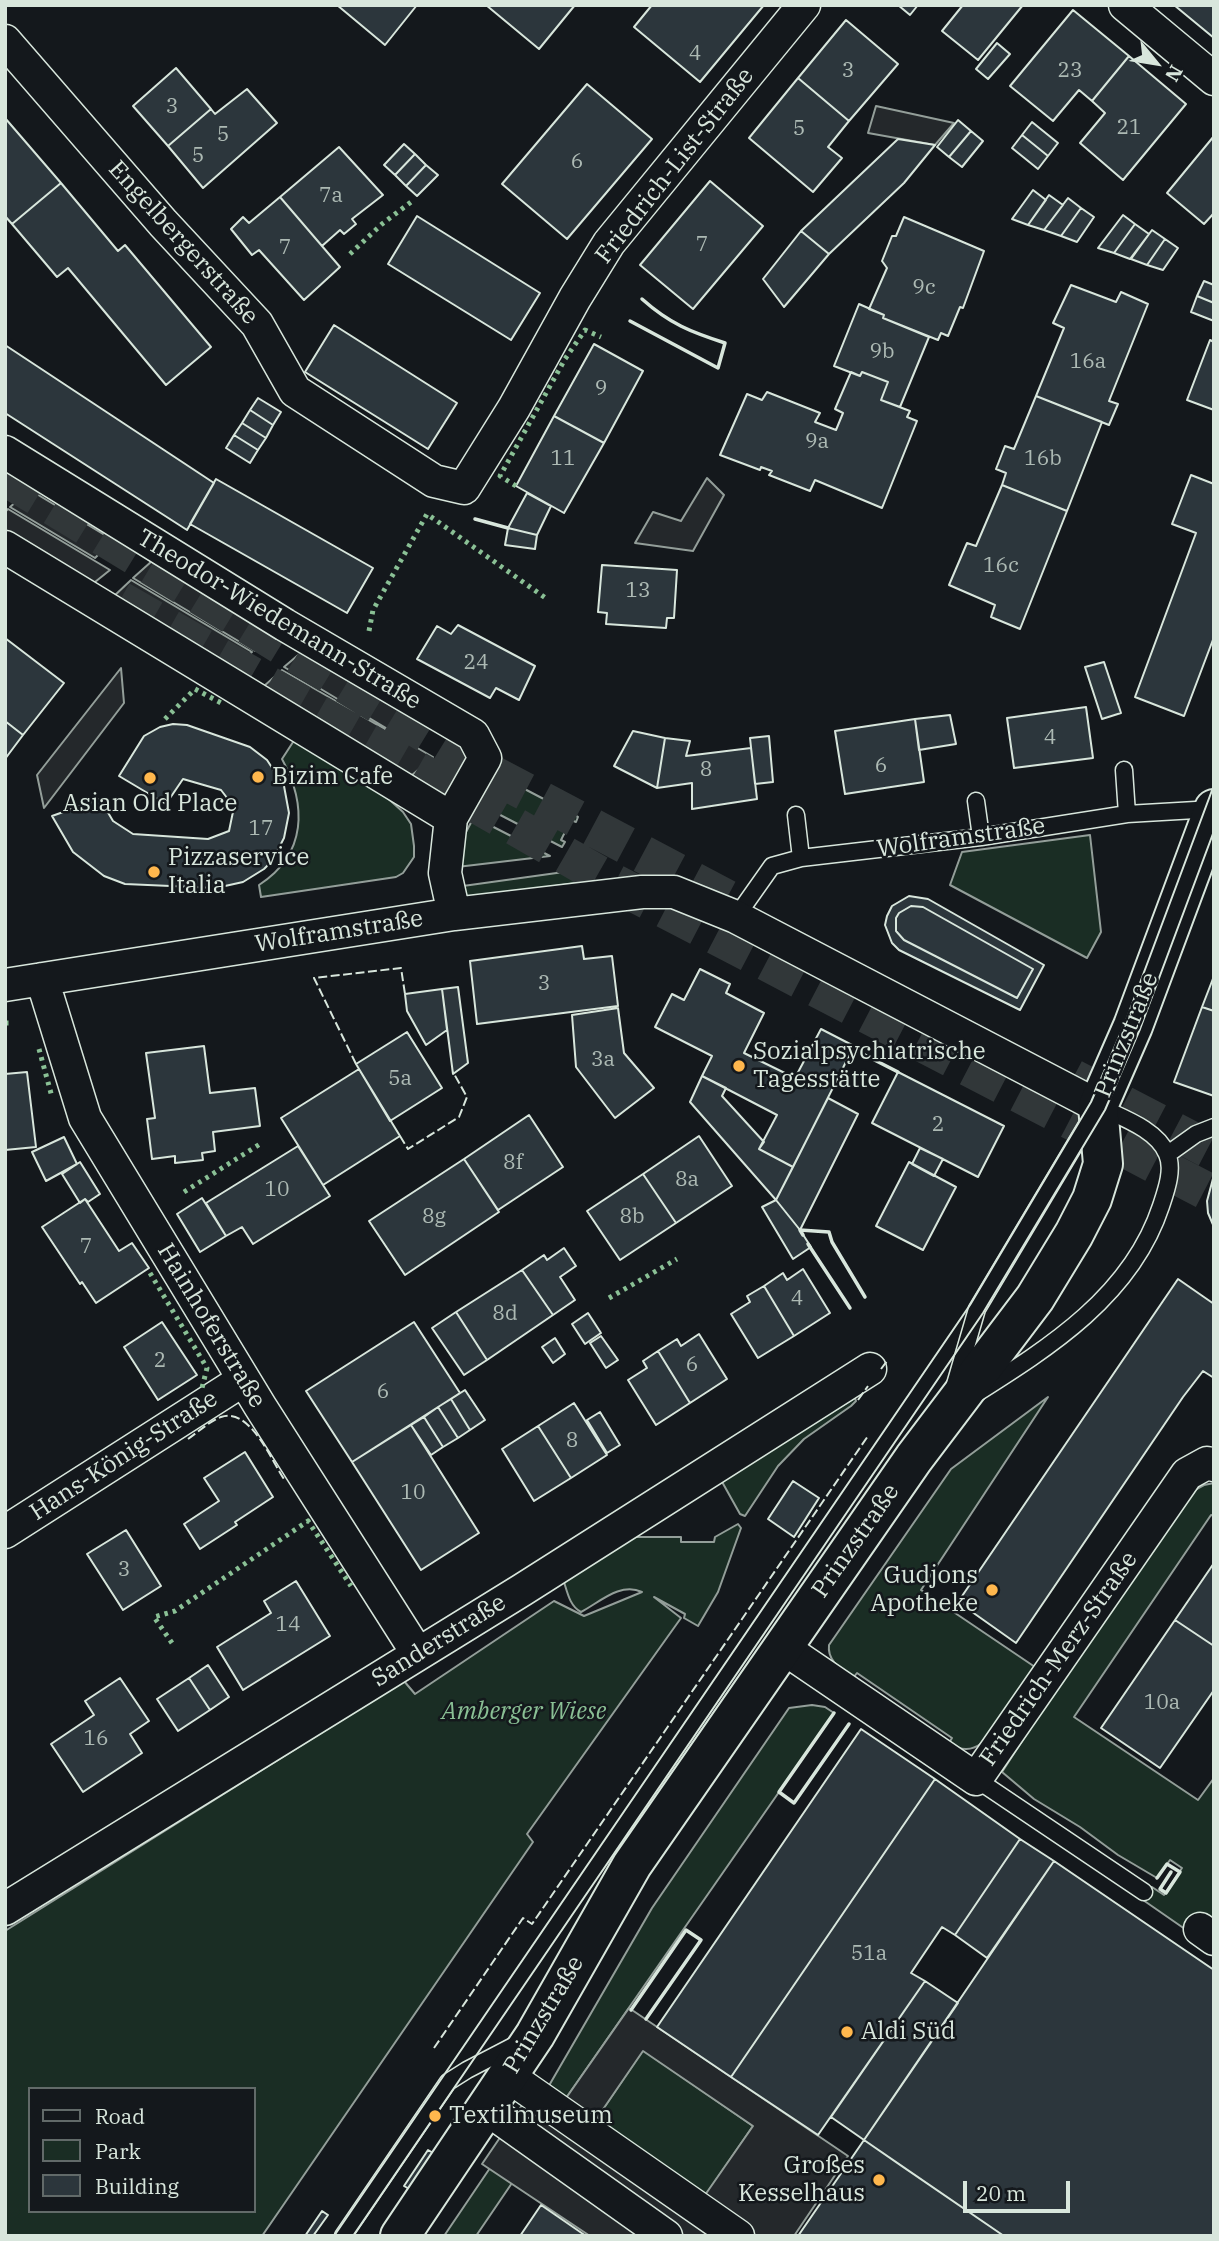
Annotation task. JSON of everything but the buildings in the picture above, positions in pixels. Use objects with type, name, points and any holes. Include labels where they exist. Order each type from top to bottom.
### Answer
[{"type":"street","name":"Friedrich-List-Straße","points":[[434,481],[464,488],[514,408],[609,243],[804,5]]},
{"type":"street","points":[[1125,5],[1214,79]]},
{"type":"street","name":"Engelbergerstraße","points":[[5,41],[163,223],[257,324],[295,391],[434,481]]},
{"type":"street","name":"Theodor-Wiedemann-Straße","points":[[5,452],[285,625],[473,735],[485,758],[451,818],[445,873],[454,914]]},
{"type":"street","points":[[5,547],[451,818]]},
{"type":"street","name":"Prinzstraße","points":[[400,2236],[535,2035],[632,1865],[947,1412],[1035,1298],[1086,1211],[1103,1164],[1098,1106],[1133,1026],[1214,809]]},
{"type":"street","name":"Wolframstraße","points":[[5,985],[454,914],[642,892],[674,892],[736,918]]},
{"type":"street","points":[[736,918],[1098,1106]]},
{"type":"street","name":"Hainhoferstraße","points":[[42,979],[85,1118],[243,1380],[418,1654]]},
{"type":"street","name":"Sanderstraße","points":[[5,1909],[418,1654],[870,1369]]},
{"type":"street","name":"Hans-König-Straße","points":[[5,1532],[243,1380]]},
{"type":"street","name":"Friedrich-Merz-Straße","points":[[782,1647],[976,1779],[1187,1475],[1207,1463],[1214,1465]]},
{"type":"street","points":[[508,2076],[738,2236]]},
{"type":"street","points":[[487,2109],[666,2236]]},
{"type":"lane","points":[[1124,770],[1127,814]]},
{"type":"lane","points":[[976,801],[981,837]]},
{"type":"lane","name":"Wolframstraße","points":[[736,918],[772,866],[801,858],[981,837],[1127,814],[1214,809]]},
{"type":"lane","points":[[796,815],[801,858]]},
{"type":"lane","points":[[947,1412],[1064,1334],[1110,1294],[1133,1265],[1148,1240],[1165,1193],[1169,1173],[1168,1154],[1155,1138],[1098,1106]]},
{"type":"lane","points":[[1168,1154],[1196,1134],[1214,1127]]},
{"type":"lane","points":[[976,1779],[1144,1892]]},
{"type":"lane","points":[[343,2236],[448,2082],[535,2035]]},
{"type":"green space","points":[[295,739],[383,794],[403,812],[411,824],[414,857],[403,873],[396,877],[261,897],[259,885],[275,873],[286,859],[298,828],[296,794],[282,759]]},
{"type":"green space","points":[[496,774],[578,817],[576,822],[571,820],[561,840],[565,842],[562,847],[481,805]]},
{"type":"green space","points":[[474,817],[550,856],[457,867],[457,849]]},
{"type":"green space","points":[[1090,835],[1101,932],[1087,958],[950,885],[962,852]]},
{"type":"green space","points":[[571,871],[584,882],[466,898],[463,886]]},
{"type":"green space","points":[[1048,1397],[921,1590],[1035,1667],[982,1743],[969,1749],[962,1748],[949,1743],[952,1738],[857,1673],[853,1678],[830,1656],[829,1645],[951,1469]]},
{"type":"green space","points":[[855,1398],[856,1401],[851,1406],[804,1439],[778,1466],[745,1516],[740,1514],[721,1480]]},
{"type":"green space","points":[[1214,1483],[1214,1516],[1211,1515],[1074,1717],[1198,1800],[1214,1778],[1214,1927],[1195,1936],[1143,1900],[1152,1887],[1164,1895],[1182,1868],[1170,1860],[1157,1878],[1034,1799],[1002,1772],[1193,1491]]},
{"type":"green space","name":"Amberger Wiese","points":[[738,1524],[741,1528],[718,1592],[698,1626],[684,1618],[685,1614],[654,1597],[681,1618],[527,1834],[533,1842],[262,2236],[5,2236],[5,1931],[404,1681],[415,1694],[554,1601],[584,1616],[642,1592],[618,1591],[581,1612],[571,1602],[563,1579],[630,1537],[681,1537],[681,1542],[714,1542],[715,1537]]},
{"type":"green space","points":[[812,1705],[825,1707],[834,1713],[564,2101],[547,2089],[652,1908],[789,1708]]},
{"type":"green space","points":[[643,2050],[753,2126],[705,2196],[595,2121]]},
{"type":"green space","points":[[490,2168],[512,2183],[476,2236],[444,2236]]},
{"type":"shaded area","points":[[876,106],[954,123],[935,145],[868,133]]},
{"type":"shaded area","points":[[707,478],[724,495],[693,551],[635,543],[653,512],[681,521]]},
{"type":"shaded area","points":[[30,490],[113,540],[95,558],[10,507]]},
{"type":"shaded area","points":[[8,509],[110,570],[90,586],[5,537],[5,512]]},
{"type":"shaded area","points":[[152,561],[274,635],[255,651],[133,578]]},
{"type":"shaded area","points":[[131,580],[252,652],[232,671],[112,598]]},
{"type":"shaded area","points":[[304,650],[409,715],[391,731],[284,667]]},
{"type":"shaded area","points":[[121,668],[124,703],[44,808],[37,775]]},
{"type":"shaded area","points":[[282,670],[433,757],[411,776],[263,687]]},
{"type":"shaded area","points":[[629,2008],[848,2156],[794,2236],[590,2236],[482,2164],[531,2092],[564,2101]],"holes":[[[643,2051],[753,2126],[705,2195],[595,2121]]]},
{"type":"tunnel","points":[[5,477],[492,774],[752,912]]},
{"type":"tunnel","points":[[120,600],[605,878],[1214,1195]]},
{"type":"tunnel","points":[[1073,1078],[1214,1152]]},
{"type":"tram line","points":[[334,2236],[970,1305],[1091,1102],[1125,1023],[1214,785]]},
{"type":"tram line","points":[[353,2236],[983,1313],[1105,1110],[1140,1029],[1214,831]]},
{"type":"hedge","points":[[350,254],[411,202]]},
{"type":"hedge","points":[[516,486],[500,476],[565,359],[585,330],[601,337]]},
{"type":"hedge","points":[[369,631],[373,610],[427,514],[547,599]]},
{"type":"hedge","points":[[165,719],[195,689],[225,705]]},
{"type":"hedge","points":[[5,1023],[11,1023]]},
{"type":"hedge","points":[[39,1049],[52,1097]]},
{"type":"hedge","points":[[184,1192],[260,1144]]},
{"type":"hedge","points":[[609,1298],[677,1259]]},
{"type":"hedge","points":[[150,1273],[207,1368],[202,1388]]},
{"type":"hedge","points":[[172,1643],[154,1617],[175,1611],[308,1521],[351,1586]]},
{"type":"fence","points":[[356,1064],[314,978],[401,968],[405,994]]},
{"type":"fence","points":[[400,1136],[408,1149],[459,1117],[467,1097],[453,1072]]},
{"type":"fence","points":[[881,1369],[887,1361]]},
{"type":"fence","points":[[858,1400],[868,1386]]},
{"type":"fence","points":[[188,1439],[221,1417],[232,1416],[250,1427],[284,1479]]},
{"type":"fence","points":[[434,2048],[523,1918],[532,1924],[868,1436]]},
{"type":"wall","points":[[630,321],[718,368],[725,343],[681,326],[642,299]]},
{"type":"wall","points":[[475,519],[508,528]]},
{"type":"wall","points":[[853,1049],[898,1072]]},
{"type":"wall","points":[[803,1235],[800,1230],[829,1232],[832,1242],[865,1297]]},
{"type":"wall","points":[[808,1244],[850,1308]]},
{"type":"wall","points":[[834,1713],[779,1792],[794,1803],[849,1724]]},
{"type":"wall","points":[[1157,1878],[1167,1864],[1180,1872],[1166,1893],[1160,1889],[1171,1872]]},
{"type":"wall","points":[[631,2010],[686,1930],[701,1940],[646,2019]]},
{"type":"place","name":"Bizim Cafe","points":[[258,777]]},
{"type":"place","name":"Asian Old Place","points":[[150,778]]},
{"type":"place","name":"Pizzaservice Italia","points":[[154,872]]},
{"type":"place","name":"Sozialpsychiatrische Tagesstätte","points":[[739,1066]]},
{"type":"place","name":"Gudjons Apotheke","points":[[992,1590]]},
{"type":"place","name":"Aldi Süd","points":[[847,2032]]},
{"type":"place","name":"Textilmuseum","points":[[435,2116]]},
{"type":"place","name":"Großes Kesselhaus","points":[[879,2180]]}]
